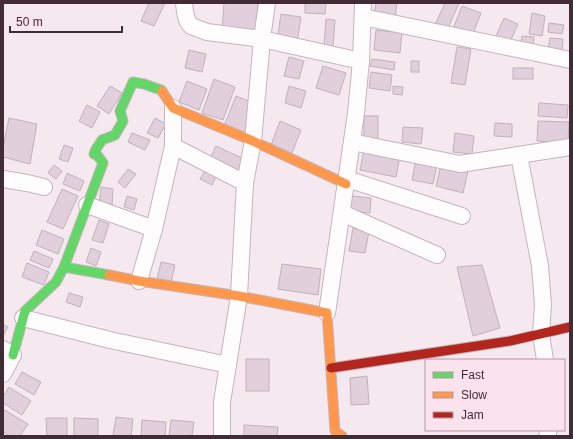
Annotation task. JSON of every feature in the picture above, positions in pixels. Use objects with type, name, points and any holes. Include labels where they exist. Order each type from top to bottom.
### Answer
[{"type":"street","points":[[184,3],[187,20],[191,26],[207,32],[262,39],[361,61]]},
{"type":"street","points":[[222,436],[222,402],[239,296],[244,183],[253,141],[262,39],[267,3]]},
{"type":"street","points":[[337,434],[327,313],[356,113],[361,61],[363,10],[570,60]]},
{"type":"street","points":[[3,374],[8,352],[25,310],[56,282],[64,267],[103,163],[98,156],[94,154],[102,140],[115,135],[123,121],[120,111],[133,82],[161,90],[174,108],[346,182],[462,216]]},
{"type":"street","points":[[139,281],[154,229],[172,146],[174,108]]},
{"type":"street","points":[[352,142],[460,164],[570,147]]},
{"type":"street","points":[[172,146],[244,183]]},
{"type":"street","points":[[519,155],[540,266],[543,305],[541,334],[545,359]]},
{"type":"street","points":[[3,179],[44,187]]},
{"type":"street","points":[[87,205],[154,229]]},
{"type":"street","points":[[342,213],[437,255]]},
{"type":"street","points":[[64,267],[139,281],[239,296],[327,313]]},
{"type":"street","points":[[23,318],[110,340],[228,365]]},
{"type":"street","points":[[331,368],[510,341],[570,326]]},
{"type":"building","points":[[149,3],[165,3],[154,26],[141,21]]},
{"type":"building","points":[[224,3],[258,3],[255,34],[222,31]]},
{"type":"building","points":[[305,3],[326,3],[325,14],[305,13]]},
{"type":"building","points":[[376,3],[397,3],[395,18],[374,15]]},
{"type":"building","points":[[445,3],[459,3],[448,28],[436,23]]},
{"type":"building","points":[[462,6],[481,13],[472,36],[453,29]]},
{"type":"building","points":[[532,13],[545,16],[542,36],[529,34]]},
{"type":"building","points":[[281,14],[301,17],[297,43],[277,40]]},
{"type":"building","points":[[504,18],[518,24],[510,42],[496,36]]},
{"type":"building","points":[[326,19],[335,20],[333,46],[324,45]]},
{"type":"building","points":[[549,23],[564,25],[562,34],[548,32]]},
{"type":"building","points":[[376,30],[402,33],[400,53],[374,50]]},
{"type":"building","points":[[522,36],[534,37],[533,47],[521,46]]},
{"type":"building","points":[[550,38],[563,39],[562,51],[548,50]]},
{"type":"building","points":[[457,47],[471,49],[465,85],[451,83]]},
{"type":"building","points":[[189,50],[206,54],[202,72],[185,68]]},
{"type":"building","points":[[289,57],[304,61],[299,79],[284,76]]},
{"type":"building","points":[[372,59],[395,62],[394,70],[370,66]]},
{"type":"building","points":[[411,61],[419,61],[419,72],[411,72]]},
{"type":"building","points":[[323,66],[346,73],[339,95],[316,88]]},
{"type":"building","points":[[513,68],[533,68],[533,79],[513,79]]},
{"type":"building","points":[[371,72],[392,75],[390,91],[369,88]]},
{"type":"building","points":[[214,79],[235,87],[223,120],[202,113]]},
{"type":"building","points":[[187,81],[207,89],[199,110],[179,102]]},
{"type":"building","points":[[110,86],[122,93],[109,114],[97,106]]},
{"type":"building","points":[[289,86],[306,91],[301,108],[285,103]]},
{"type":"building","points":[[393,86],[403,87],[402,95],[393,94]]},
{"type":"building","points":[[236,96],[256,104],[244,134],[224,126]]},
{"type":"building","points":[[539,103],[568,105],[567,118],[538,116]]},
{"type":"building","points":[[87,105],[100,112],[92,128],[79,121]]},
{"type":"building","points":[[364,116],[378,116],[378,140],[364,140]]},
{"type":"building","points":[[9,118],[37,124],[30,164],[3,157],[3,148]]},
{"type":"building","points":[[155,118],[166,124],[158,138],[147,133]]},
{"type":"building","points":[[280,121],[301,130],[292,153],[271,145]]},
{"type":"building","points":[[538,121],[569,122],[568,143],[537,141]]},
{"type":"building","points":[[495,123],[512,124],[512,137],[494,136]]},
{"type":"building","points":[[403,127],[423,128],[421,144],[402,142]]},
{"type":"building","points":[[132,133],[150,140],[145,150],[128,142]]},
{"type":"building","points":[[455,133],[474,136],[472,154],[453,152]]},
{"type":"building","points":[[64,145],[73,148],[68,162],[59,159]]},
{"type":"building","points":[[216,146],[246,160],[239,176],[209,161]]},
{"type":"building","points":[[364,150],[400,156],[396,177],[360,170]]},
{"type":"building","points":[[416,159],[437,164],[433,184],[412,180]]},
{"type":"building","points":[[54,165],[62,171],[56,179],[48,173]]},
{"type":"building","points":[[441,165],[468,171],[463,193],[436,186]]},
{"type":"building","points":[[207,167],[218,173],[212,185],[200,179]]},
{"type":"building","points":[[128,169],[136,174],[125,188],[118,182]]},
{"type":"building","points":[[67,173],[84,181],[80,191],[63,184]]},
{"type":"building","points":[[101,187],[113,189],[112,205],[99,204]]},
{"type":"building","points":[[62,189],[78,196],[63,229],[47,222]]},
{"type":"building","points":[[127,196],[137,199],[134,210],[124,207]]},
{"type":"building","points":[[352,196],[371,198],[370,213],[350,211]]},
{"type":"building","points":[[99,220],[109,224],[103,243],[92,240]]},
{"type":"building","points":[[353,228],[369,231],[365,253],[349,251]]},
{"type":"building","points":[[42,230],[64,239],[58,254],[36,245]]},
{"type":"building","points":[[91,248],[101,252],[96,266],[86,262]]},
{"type":"building","points":[[34,251],[53,259],[49,268],[30,260]]},
{"type":"building","points":[[161,262],[175,265],[171,283],[157,279]]},
{"type":"building","points":[[27,263],[49,272],[44,285],[22,277]]},
{"type":"building","points":[[282,264],[321,269],[318,295],[278,289]]},
{"type":"building","points":[[482,265],[500,328],[473,336],[457,267]]},
{"type":"building","points":[[69,293],[83,297],[80,307],[66,302]]},
{"type":"building","points":[[3,324],[8,327],[3,336]]},
{"type":"building","points":[[246,359],[269,359],[269,391],[246,391]]},
{"type":"building","points":[[22,372],[41,382],[34,395],[15,384]]},
{"type":"building","points":[[367,376],[369,404],[351,405],[350,378]]},
{"type":"building","points":[[9,387],[31,401],[22,415],[3,403],[3,397]]},
{"type":"building","points":[[3,409],[28,424],[20,436],[9,436],[3,432]]},
{"type":"building","points":[[116,417],[133,419],[131,436],[113,436]]},
{"type":"building","points":[[46,418],[67,418],[67,436],[47,436]]},
{"type":"building","points":[[74,418],[98,419],[98,436],[74,436]]},
{"type":"building","points":[[142,420],[166,422],[165,436],[141,436]]},
{"type":"building","points":[[171,420],[194,422],[192,436],[169,436]]},
{"type":"building","points":[[244,425],[278,427],[277,436],[244,436]]},
{"type":"traffic: fast","points":[[64,267],[103,163],[98,156],[94,154],[102,140],[115,135],[123,121],[120,111],[133,82],[144,84],[162,91]]},
{"type":"traffic: fast","points":[[13,355],[25,311],[56,282],[64,267],[109,275]]},
{"type":"traffic: slow","points":[[162,91],[173,108],[253,141],[346,184]]},
{"type":"traffic: slow","points":[[109,275],[239,296],[327,313],[335,431],[342,436]]},
{"type":"traffic: jam","points":[[331,368],[510,341],[570,327]]}]
